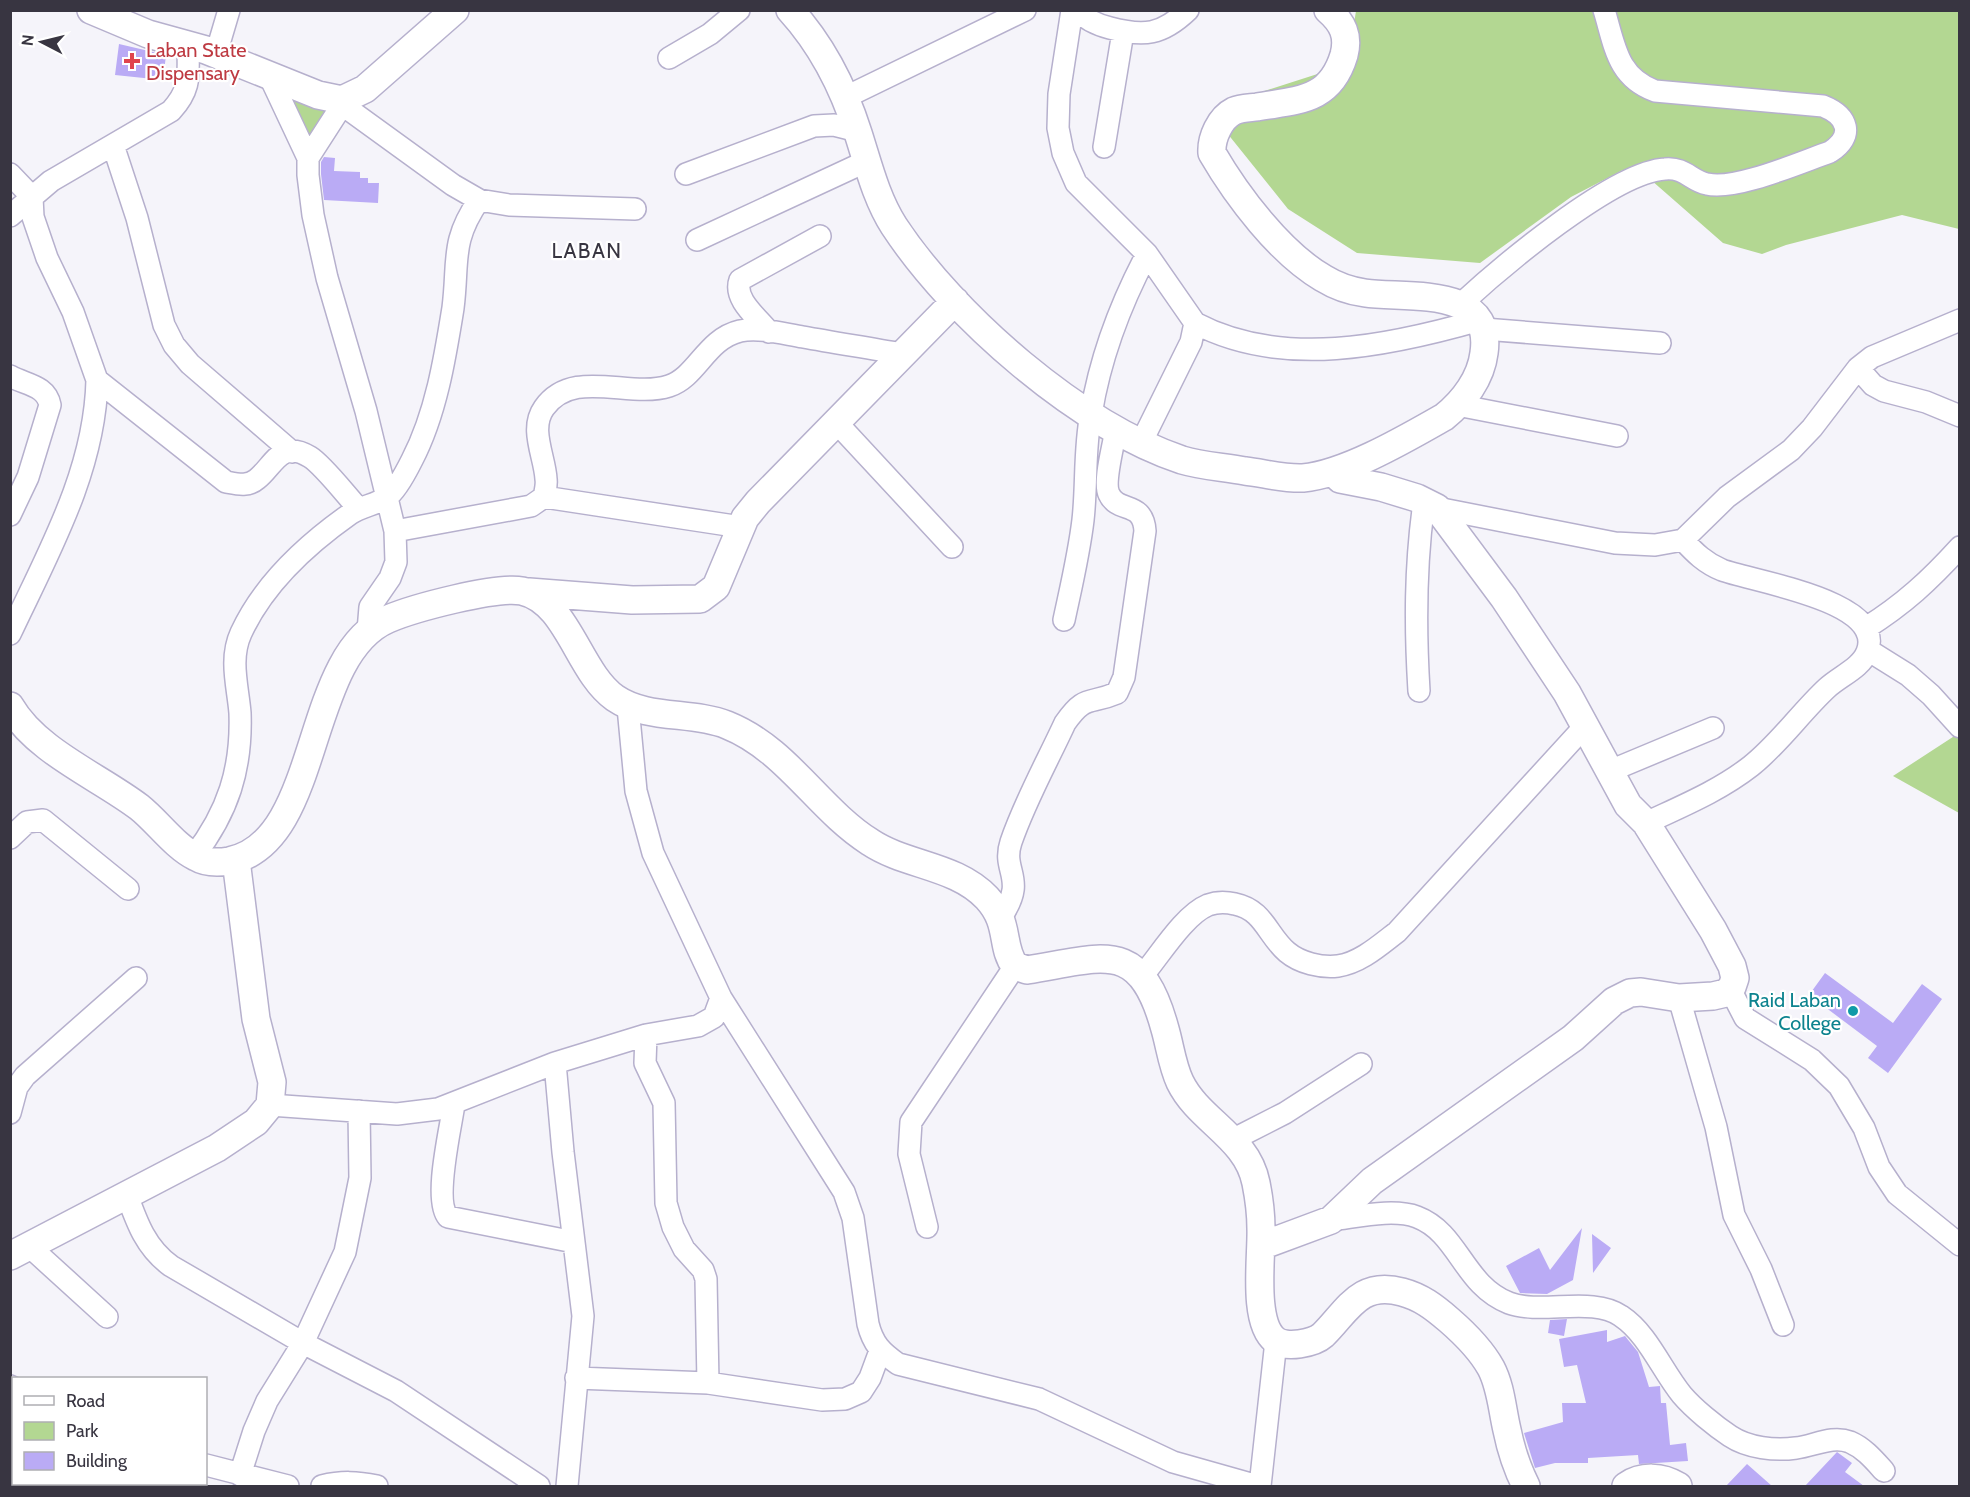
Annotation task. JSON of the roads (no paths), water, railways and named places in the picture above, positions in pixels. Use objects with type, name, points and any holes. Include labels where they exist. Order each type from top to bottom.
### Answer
[{"type":"street","points":[[91,10],[148,34],[216,54],[318,95],[345,102],[453,185],[479,200],[509,205],[635,209]]},
{"type":"street","points":[[216,54],[229,10]]},
{"type":"street","points":[[308,158],[345,102],[365,89],[455,10]]},
{"type":"street","points":[[669,58],[710,34],[739,10]]},
{"type":"street","points":[[790,10],[813,41],[846,97],[880,200],[894,226],[955,301],[1012,357],[1091,413],[1142,443],[1185,461],[1269,474],[1302,478],[1334,472],[1429,426],[1458,405],[1475,381],[1481,367],[1486,343],[1475,318]]},
{"type":"street","points":[[846,97],[1024,10]]},
{"type":"street","points":[[1072,10],[1059,94],[1058,128],[1063,153],[1076,183],[1147,254],[1195,323],[1218,335],[1247,344],[1265,347],[1322,348],[1371,345],[1416,338],[1475,318],[1503,265],[1560,223],[1644,173],[1666,168],[1686,171],[1705,184],[1727,185],[1830,152],[1840,146],[1845,128],[1836,111],[1823,106],[1655,91],[1639,85],[1628,75],[1620,62],[1604,10]]},
{"type":"street","points":[[1077,10],[1083,17],[1103,26],[1135,35],[1156,32],[1177,21],[1188,10]]},
{"type":"street","points":[[1328,10],[1339,20],[1345,31],[1346,45],[1343,58],[1328,84],[1317,94],[1302,100],[1235,111],[1224,119],[1211,143],[1212,153],[1284,249],[1321,277],[1352,291],[1428,297],[1475,318],[1660,343]]},
{"type":"street","points":[[1104,147],[1123,32]]},
{"type":"street","points":[[10,216],[51,181],[171,111],[184,97],[188,78],[188,45]]},
{"type":"street","points":[[269,75],[308,158],[313,215],[327,278],[366,411],[395,531],[396,562],[390,578],[370,607],[369,631]]},
{"type":"street","points":[[687,174],[814,126],[834,125],[858,131]]},
{"type":"street","points":[[113,146],[138,218],[164,325],[174,345],[190,364],[292,452],[310,458],[358,508]]},
{"type":"street","points":[[697,240],[867,161]]},
{"type":"street","points":[[10,174],[32,197],[33,216],[47,258],[73,312],[97,380],[97,411],[86,458],[73,497],[10,634]]},
{"type":"street","points":[[195,856],[216,828],[240,752],[240,711],[234,674],[240,634],[280,576],[313,541],[358,508],[387,497],[412,460],[430,415],[453,305],[457,243],[464,221],[479,200]]},
{"type":"street","points":[[769,332],[740,297],[737,288],[740,280],[820,236]]},
{"type":"street","points":[[1064,620],[1083,518],[1085,459],[1091,413],[1117,319],[1147,254]]},
{"type":"street","points":[[10,706],[32,734],[53,752],[82,767],[132,802],[195,856],[214,863],[236,860],[259,849],[278,829],[335,682],[353,649],[369,631],[390,618],[436,605],[501,592],[523,591],[599,598],[684,601],[700,599],[710,594],[721,576],[741,527],[758,502],[955,301]]},
{"type":"street","points":[[1334,472],[1340,479],[1381,487],[1431,505],[1615,543],[1655,545],[1683,540],[1727,497],[1791,450],[1812,428],[1858,368],[1872,357],[1959,320]]},
{"type":"street","points":[[1142,443],[1191,342],[1195,323]]},
{"type":"street","points":[[544,497],[546,480],[537,432],[542,410],[557,394],[583,386],[650,388],[669,386],[684,378],[720,339],[740,331],[769,332],[903,354]]},
{"type":"street","points":[[1858,368],[1873,385],[1884,391],[1926,402],[1959,416]]},
{"type":"street","points":[[10,376],[41,389],[48,395],[50,405],[28,477],[10,515]]},
{"type":"street","points":[[97,380],[226,482],[243,485],[257,480],[275,457],[292,452]]},
{"type":"street","points":[[1458,405],[1617,436]]},
{"type":"street","points":[[836,422],[952,547]]},
{"type":"street","points":[[1001,916],[1013,899],[1015,889],[1010,845],[1065,723],[1077,706],[1087,700],[1117,693],[1124,677],[1145,531],[1144,520],[1139,512],[1114,501],[1108,493],[1107,484],[1116,429]]},
{"type":"street","points":[[395,531],[531,506],[544,497],[741,527]]},
{"type":"street","points":[[1419,691],[1414,608],[1417,553],[1431,505]]},
{"type":"street","points":[[1331,1220],[1372,1181],[1573,1038],[1614,1001],[1630,993],[1641,992],[1679,998],[1713,996],[1730,989],[1735,978],[1732,966],[1646,823],[1628,805],[1567,693],[1504,598],[1431,505]]},
{"type":"street","points":[[1646,823],[1712,792],[1751,766],[1806,707],[1834,682],[1862,662],[1869,650],[1869,635],[1862,620],[1848,610],[1827,600],[1720,569],[1698,557],[1683,540]]},
{"type":"street","points":[[1866,628],[1902,605],[1928,583],[1959,548]]},
{"type":"street","points":[[523,591],[545,602],[551,608],[598,681],[610,695],[628,707],[710,720],[747,735],[772,752],[854,831],[873,845],[972,884],[1001,916],[1008,954],[1015,966],[1027,970],[1103,958],[1126,963],[1143,975],[1155,999],[1179,1080],[1188,1095],[1233,1139],[1247,1158],[1256,1180],[1260,1209],[1262,1307],[1266,1329],[1276,1341],[1302,1344],[1322,1336],[1342,1310],[1372,1291],[1401,1291],[1428,1302],[1463,1332],[1490,1367],[1500,1392],[1514,1461],[1526,1486]]},
{"type":"street","points":[[1869,650],[1908,675],[1931,695],[1959,727]]},
{"type":"street","points":[[628,707],[636,791],[646,834],[700,958],[721,998],[844,1192],[853,1218],[868,1324],[872,1341],[880,1351],[898,1364],[1039,1399],[1173,1462],[1259,1486],[1276,1341]]},
{"type":"street","points":[[1143,975],[1191,916],[1209,904],[1227,902],[1245,906],[1258,914],[1285,951],[1298,959],[1316,965],[1339,966],[1361,958],[1397,932],[1585,726]]},
{"type":"street","points":[[1610,771],[1713,728]]},
{"type":"street","points":[[10,838],[27,822],[34,819],[43,820],[128,889]]},
{"type":"street","points":[[107,1317],[20,1251],[217,1148],[256,1122],[270,1105],[272,1082],[256,1019],[236,860]]},
{"type":"street","points":[[927,1227],[909,1154],[908,1138],[911,1122],[1015,966]]},
{"type":"street","points":[[10,1113],[14,1090],[46,1057],[136,978]]},
{"type":"street","points":[[1730,989],[1745,1018],[1812,1060],[1839,1086],[1864,1128],[1879,1167],[1897,1194],[1959,1245]]},
{"type":"street","points":[[270,1105],[397,1114],[438,1109],[555,1063],[646,1035],[698,1026],[714,1017],[721,998]]},
{"type":"street","points":[[1679,998],[1716,1127],[1734,1215],[1761,1269],[1783,1325]]},
{"type":"street","points":[[646,1035],[645,1063],[664,1103],[666,1203],[673,1227],[684,1249],[703,1270],[706,1279],[708,1383]]},
{"type":"street","points":[[555,1063],[583,1316],[567,1486]]},
{"type":"street","points":[[1233,1139],[1285,1113],[1361,1064]]},
{"type":"street","points":[[454,1104],[441,1205],[448,1217],[457,1221],[574,1242]]},
{"type":"street","points":[[240,1474],[267,1401],[303,1343],[345,1252],[356,1210],[360,1178],[359,1111]]},
{"type":"street","points":[[127,1195],[146,1240],[159,1257],[195,1282],[303,1343],[396,1391],[539,1486]]},
{"type":"street","points":[[1261,1246],[1331,1220],[1398,1214],[1417,1217],[1436,1228],[1451,1245],[1471,1276],[1491,1294],[1511,1304],[1598,1308],[1619,1314],[1635,1327],[1683,1396],[1731,1437],[1749,1445],[1772,1449],[1797,1448],[1833,1439],[1847,1441],[1862,1449],[1884,1471]]},
{"type":"street","points":[[576,1378],[708,1383],[822,1400],[845,1399],[861,1392],[870,1378],[880,1351]]},
{"type":"street","points":[[207,1465],[288,1486]]},
{"type":"street","points":[[1626,1486],[1635,1480],[1652,1478],[1669,1480],[1678,1486]]},
{"type":"street","points":[[322,1486],[339,1482],[377,1486]]},
{"type":"place","name":"Laban State Dispensary","points":[[132,61]]},
{"type":"place","name":"Raid Laban College","points":[[1853,1011]]},
{"type":"district","name":"LABAN","points":[[587,251]]}]
